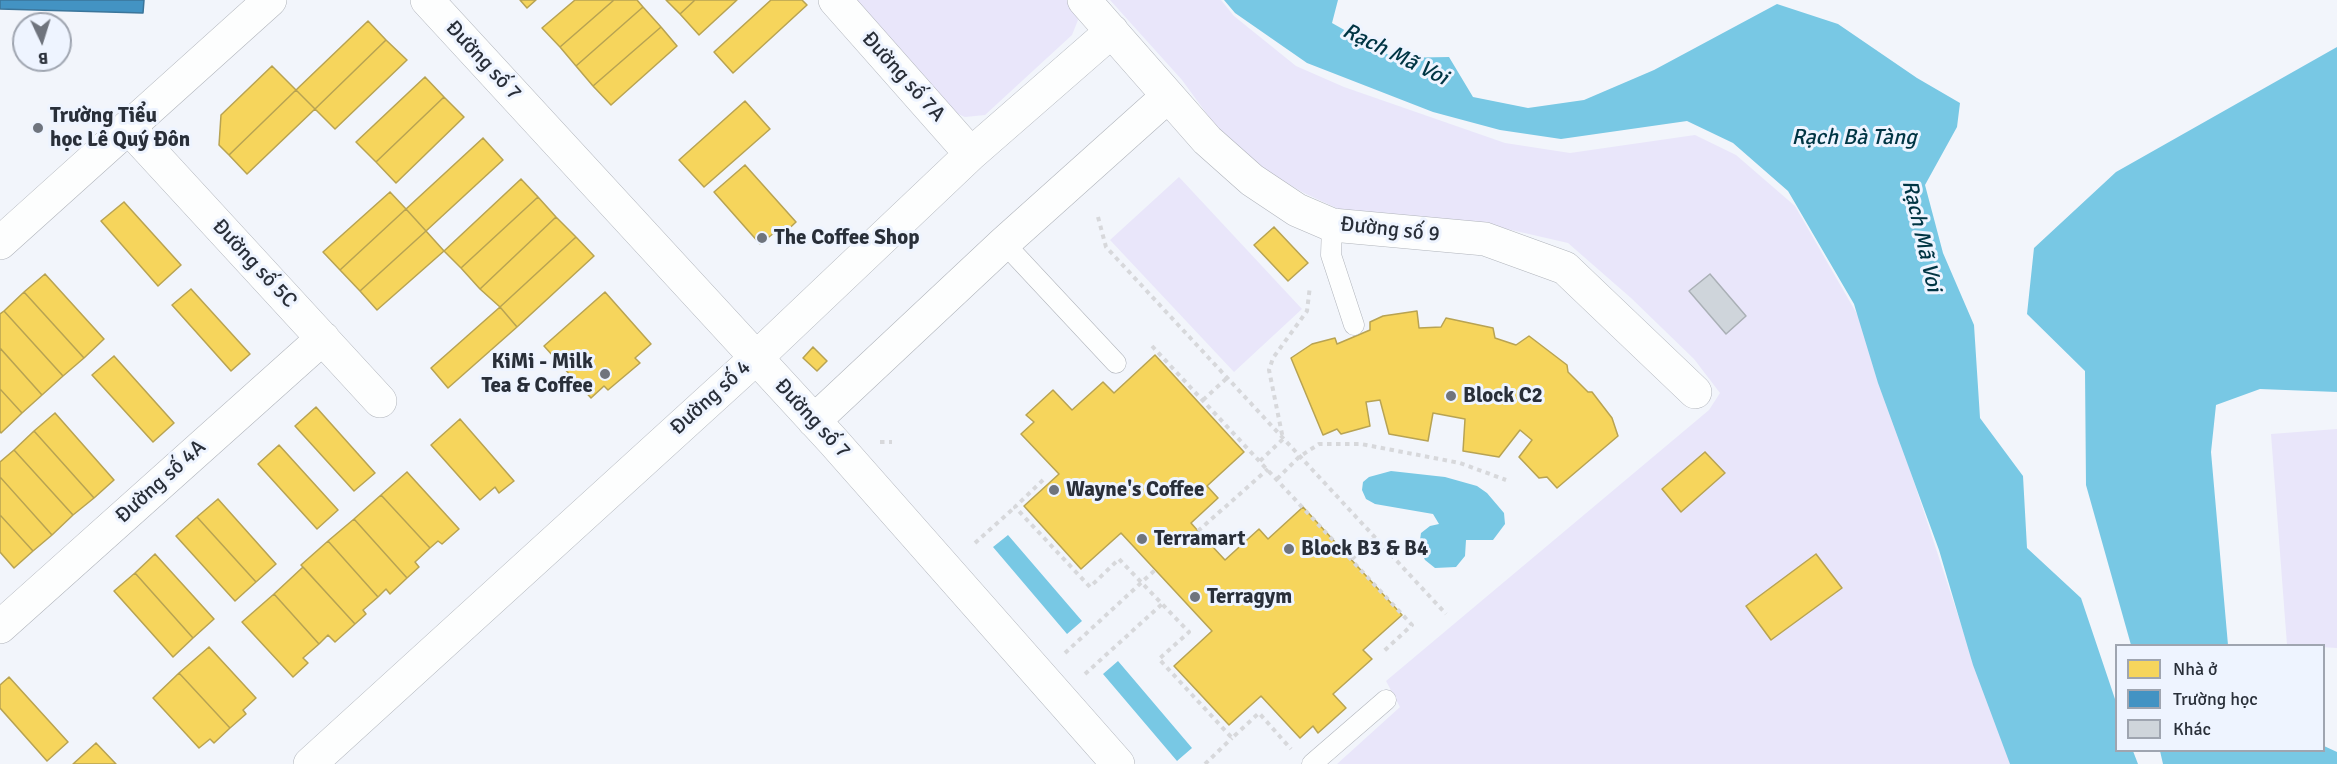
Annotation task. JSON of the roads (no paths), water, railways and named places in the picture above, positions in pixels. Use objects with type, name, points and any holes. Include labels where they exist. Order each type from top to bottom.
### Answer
[{"type":"street","points":[[0,243],[270,0]]},
{"type":"street","name":"Đường số 7","points":[[427,0],[814,421],[1118,764]]},
{"type":"street","name":"Đường số 7A","points":[[835,0],[971,154]]},
{"type":"street","name":"Đường số 9","points":[[1084,0],[1208,140],[1252,180],[1297,210],[1332,225],[1485,239],[1565,268],[1695,392]]},
{"type":"street","name":"Đường số 4","points":[[310,764],[756,358],[971,154],[1112,31]]},
{"type":"street","points":[[814,421],[1004,243],[1168,96]]},
{"type":"street","name":"Đường số 5C","points":[[128,127],[380,401]]},
{"type":"street","name":"Đường số 4A","points":[[0,627],[323,338]]},
{"type":"lane","points":[[1332,225],[1331,255],[1354,325]]},
{"type":"lane","points":[[1004,243],[1116,363]]},
{"type":"lane","points":[[1303,759],[1386,700]]},
{"type":"water","name":"Rạch Bà Tàng","points":[[1224,0],[1338,0],[1332,23],[1394,58],[1449,57],[1473,97],[1528,108],[1584,100],[1654,70],[1777,4],[1838,24],[1917,78],[1960,103],[1957,127],[1925,185],[1943,253],[1974,325],[1980,418],[2023,476],[2027,548],[2081,598],[2115,699],[2115,752],[2133,752],[2138,764],[2010,764],[1973,665],[1939,550],[1878,383],[1854,304],[1788,191],[1733,143],[1687,121],[1561,139],[1500,130],[1433,112],[1307,63],[1235,13]]},
{"type":"water","points":[[2337,47],[2337,392],[2260,389],[2216,405],[2211,452],[2228,644],[2131,644],[2086,485],[2085,371],[2027,314],[2034,248],[2116,172]]},
{"type":"water","points":[[1391,471],[1445,477],[1477,486],[1487,493],[1504,513],[1505,524],[1493,540],[1466,540],[1465,556],[1456,567],[1435,568],[1425,560],[1419,547],[1421,533],[1430,526],[1439,524],[1433,514],[1375,504],[1366,499],[1362,490],[1363,482],[1369,477]]},
{"type":"water","points":[[1008,535],[1082,621],[1067,634],[993,547]]},
{"type":"water","points":[[1118,661],[1192,748],[1177,761],[1103,674]]},
{"type":"water","points":[[2325,746],[2337,752],[2337,764],[2163,764],[2160,752],[2325,752]]},
{"type":"place","name":"Trường Tiểu học Lê Quý Đôn","points":[[38,128]]},
{"type":"place","name":"The Coffee Shop","points":[[762,238]]},
{"type":"place","name":"KiMi - Milk Tea & Coffee","points":[[605,374]]},
{"type":"place","name":"Block C2","points":[[1451,396]]},
{"type":"place","name":"Wayne's Coffee","points":[[1054,490]]},
{"type":"place","name":"Terramart","points":[[1142,539]]},
{"type":"place","name":"Block B3 & B4","points":[[1289,549]]},
{"type":"place","name":"Terragym","points":[[1195,597]]},
{"type":"water label","name":"Rạch Mã Voi","points":[[1395,55]]},
{"type":"water label","name":"Rạch Mã Voi","points":[[1921,236]]}]
